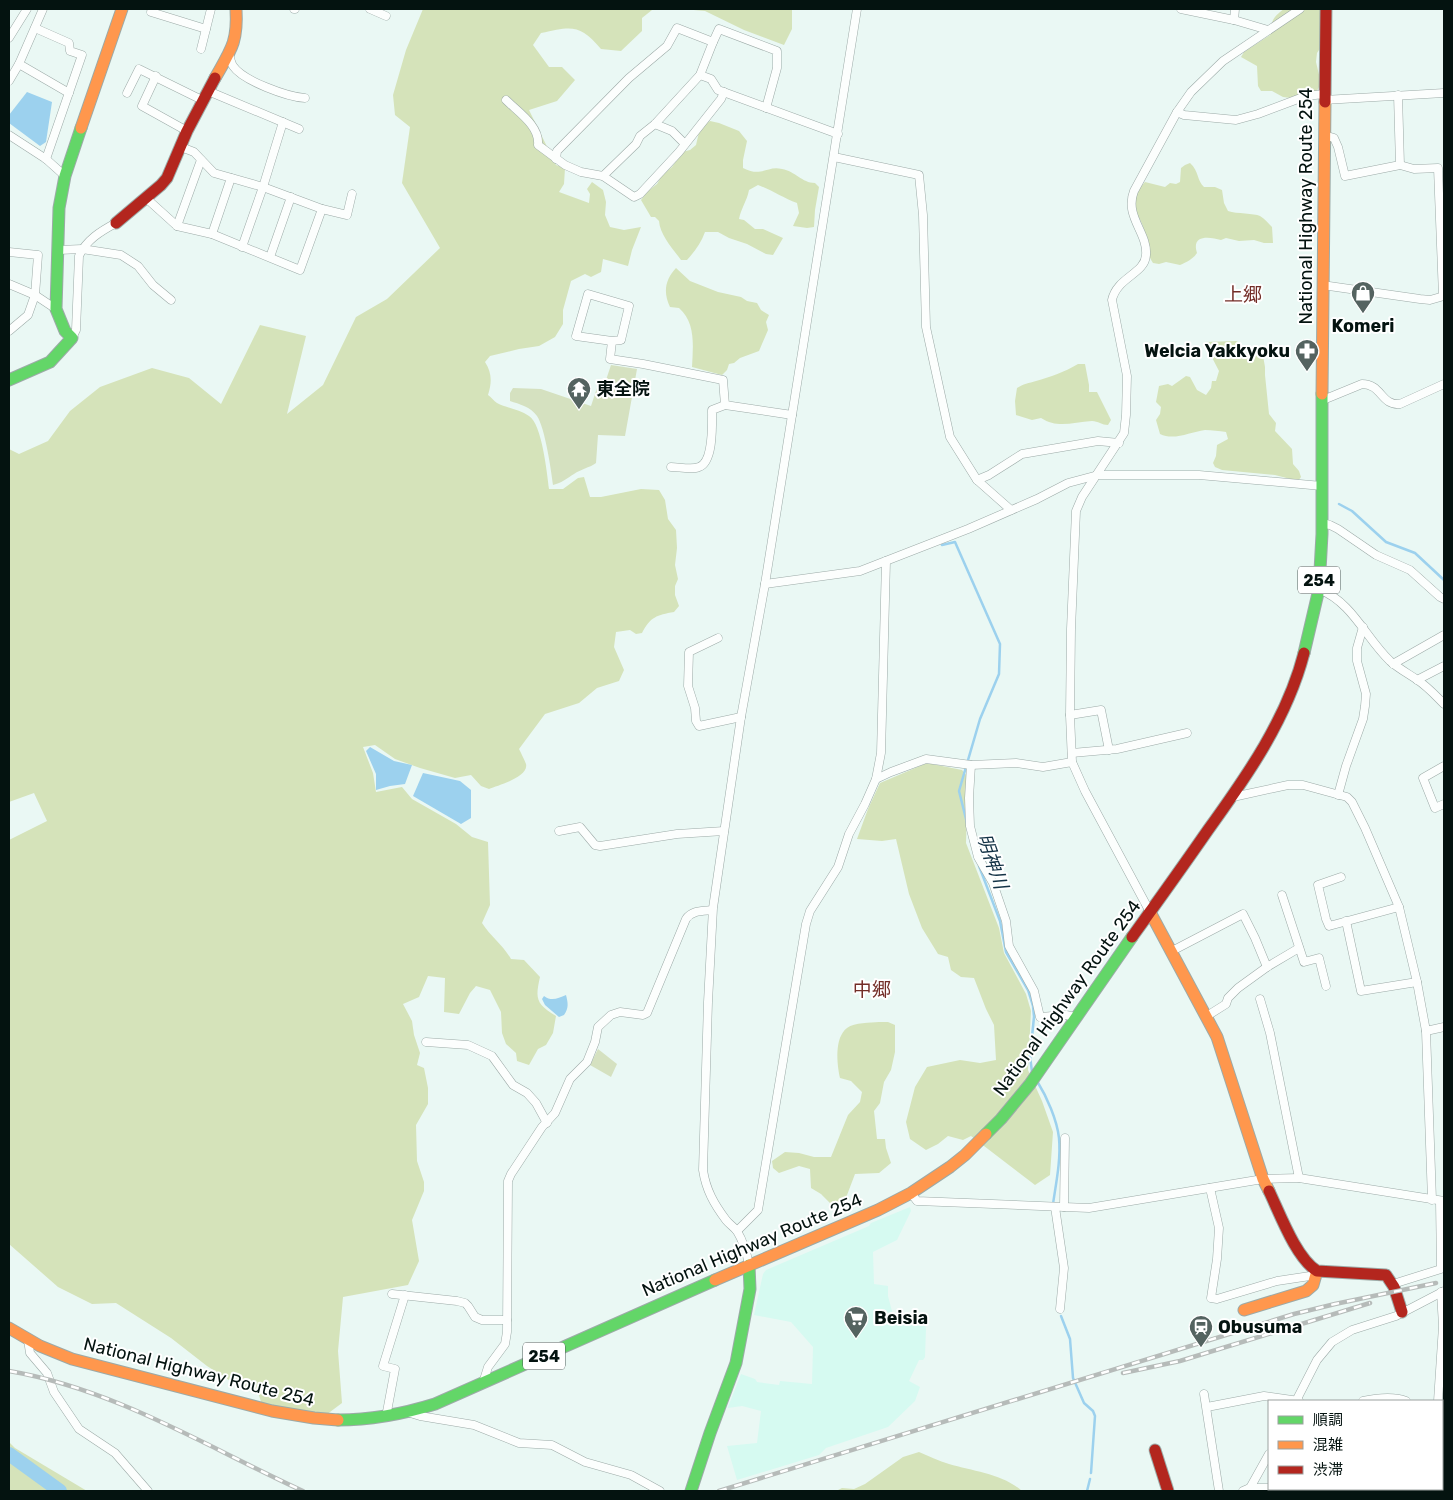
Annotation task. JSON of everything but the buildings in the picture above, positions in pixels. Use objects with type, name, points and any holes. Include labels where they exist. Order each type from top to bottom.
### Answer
[{"type":"main road","points":[[9,380],[50,362],[72,338],[65,331],[56,310],[59,208],[65,176],[122,9]]},
{"type":"main road","points":[[116,223],[168,178],[187,131],[229,54],[236,37],[238,28],[236,9]]},
{"type":"main road","name":"National Highway Route 254","points":[[9,1328],[51,1352],[79,1362],[298,1417],[354,1421],[386,1417],[435,1404],[878,1210],[911,1193],[965,1155],[1016,1102],[1030,1084],[1075,1017],[1250,773],[1289,695],[1302,659],[1319,588],[1322,524],[1322,285],[1326,9]]},
{"type":"main road","points":[[1150,912],[1218,1037],[1263,1179],[1300,1256],[1308,1266],[1317,1271],[1382,1274],[1391,1279],[1402,1312]]},
{"type":"main road","points":[[691,1491],[736,1363],[750,1289],[749,1265]]},
{"type":"main road","points":[[1244,1310],[1306,1291],[1312,1285],[1317,1271]]},
{"type":"main road","points":[[1155,1450],[1168,1491]]},
{"type":"street","points":[[9,38],[27,9]]},
{"type":"street","points":[[9,81],[19,64],[43,9]]},
{"type":"street","points":[[152,9],[151,12],[206,29]]},
{"type":"street","points":[[201,49],[210,9]]},
{"type":"street","points":[[370,9],[386,16]]},
{"type":"street","points":[[749,1265],[747,1254],[737,1231],[712,1200],[705,1184],[702,1170],[712,910],[741,717],[765,584],[857,9]]},
{"type":"street","points":[[1181,9],[1234,20],[1268,30]]},
{"type":"street","points":[[1234,20],[1235,9]]},
{"type":"street","points":[[1150,912],[1085,791],[1072,762],[1070,715],[1071,629],[1076,511],[1082,497],[1124,434],[1127,376],[1112,300],[1118,286],[1144,263],[1146,256],[1146,248],[1132,213],[1131,198],[1177,112],[1191,92],[1223,61],[1300,9]]},
{"type":"street","points":[[35,28],[69,43],[70,51],[82,55],[46,159]]},
{"type":"street","points":[[556,159],[557,151],[629,78],[667,46],[678,28],[713,42]]},
{"type":"street","points":[[603,176],[636,144],[640,136],[655,124],[700,75],[719,29],[777,51],[777,68],[766,108]]},
{"type":"street","points":[[229,54],[232,65],[240,74],[281,93],[306,98]]},
{"type":"street","points":[[19,64],[69,93]]},
{"type":"street","points":[[128,93],[139,69],[205,96],[299,129]]},
{"type":"street","points":[[700,75],[711,79],[718,90],[838,134]]},
{"type":"street","points":[[156,76],[142,106],[187,131]]},
{"type":"street","points":[[506,100],[521,116],[529,121],[539,138],[538,145],[556,159],[581,172],[603,176],[634,197],[640,194],[679,152],[684,143],[721,99],[724,92]]},
{"type":"street","points":[[1177,112],[1184,115],[1236,120],[1306,96],[1444,93]]},
{"type":"street","points":[[1398,94],[1400,165]]},
{"type":"street","points":[[242,247],[264,187],[283,122]]},
{"type":"street","points":[[655,124],[672,131],[684,143]]},
{"type":"street","points":[[9,135],[46,159],[65,176]]},
{"type":"street","points":[[1322,285],[1430,300],[1444,296],[1442,210],[1438,168],[1414,169],[1400,165],[1345,176],[1334,138],[1324,135]]},
{"type":"street","points":[[182,147],[194,152],[214,173],[264,187],[322,209],[347,215],[352,194]]},
{"type":"street","points":[[834,157],[919,175],[923,215],[926,327],[950,437],[977,480],[1010,510]]},
{"type":"street","points":[[177,226],[200,160]]},
{"type":"street","points":[[212,234],[231,178]]},
{"type":"street","points":[[270,257],[291,197]]},
{"type":"street","points":[[146,198],[177,226],[212,234],[300,270],[322,209]]},
{"type":"street","points":[[72,338],[76,330],[79,256],[82,249],[98,233],[116,223]]},
{"type":"street","points":[[59,250],[82,249],[121,255],[138,266],[154,285],[171,300]]},
{"type":"street","points":[[9,252],[38,255],[35,296],[28,315],[9,330]]},
{"type":"street","points":[[9,284],[35,296],[56,310]]},
{"type":"street","points":[[588,294],[629,306],[621,340],[612,341],[576,336],[588,294]]},
{"type":"street","points":[[612,341],[610,359],[723,380],[724,406]]},
{"type":"street","points":[[1323,400],[1362,384],[1369,384],[1378,389],[1387,402],[1392,405],[1400,404],[1444,384]]},
{"type":"street","points":[[671,467],[699,467],[706,462],[711,440],[712,410],[724,406],[792,415]]},
{"type":"street","points":[[977,480],[989,475],[1022,454],[1098,441],[1119,443]]},
{"type":"street","points":[[765,584],[860,571],[968,529],[1037,499],[1068,483],[1098,474],[1216,476],[1322,486]]},
{"type":"street","points":[[1322,524],[1338,529],[1376,555],[1410,570],[1444,599]]},
{"type":"street","points":[[737,1231],[758,1210],[806,924],[810,911],[838,867],[849,834],[876,779],[881,753],[886,561]]},
{"type":"street","points":[[1319,588],[1342,602],[1356,617],[1381,653],[1393,664],[1432,691],[1444,704]]},
{"type":"street","points":[[1338,795],[1353,744],[1363,719],[1365,706],[1366,694],[1357,661],[1357,648],[1363,627]]},
{"type":"street","points":[[1393,664],[1444,635]]},
{"type":"street","points":[[718,638],[688,652],[688,686],[695,708],[696,722],[699,726],[741,717]]},
{"type":"street","points":[[1417,680],[1444,666]]},
{"type":"street","points":[[1070,715],[1101,710],[1109,750]]},
{"type":"street","points":[[1072,753],[1109,750],[1187,733]]},
{"type":"street","points":[[876,779],[926,759],[967,764],[1016,763],[1043,767],[1072,762]]},
{"type":"street","points":[[967,764],[970,826],[978,857],[993,883],[1006,921],[1009,946],[1034,990],[1040,1017],[1075,1017]]},
{"type":"street","points":[[1444,766],[1423,778],[1435,808],[1444,804]]},
{"type":"street","points":[[1233,798],[1288,786],[1303,785],[1347,798],[1352,802],[1365,828],[1399,907],[1417,982],[1426,1031],[1439,1200],[1441,1269],[1393,1284]]},
{"type":"street","points":[[559,831],[580,827],[596,845],[600,846],[677,834],[724,831]]},
{"type":"street","points":[[1341,877],[1318,885],[1329,926],[1399,907]]},
{"type":"street","points":[[1282,895],[1304,962],[1319,958],[1326,986]]},
{"type":"street","points":[[483,1383],[488,1367],[505,1344],[507,1320],[508,1181],[528,1147],[555,1113],[570,1079],[587,1062],[595,1042],[598,1027],[611,1015],[620,1012],[643,1015],[647,1013],[686,918],[694,912],[712,910]]},
{"type":"street","points":[[1172,951],[1243,914],[1267,967]]},
{"type":"street","points":[[1346,921],[1361,991],[1417,982]]},
{"type":"street","points":[[1207,1016],[1226,1004],[1228,998],[1238,988],[1267,967],[1299,948]]},
{"type":"street","points":[[1260,999],[1270,1033],[1299,1178]]},
{"type":"street","points":[[1426,1031],[1444,1027]]},
{"type":"street","points":[[426,1042],[468,1045],[492,1056],[512,1085],[527,1093],[536,1103],[547,1122]]},
{"type":"street","points":[[1064,1138],[1066,1146],[1064,1207]]},
{"type":"street","points":[[911,1193],[917,1201],[1089,1208],[1263,1179],[1299,1178],[1379,1189],[1439,1200]]},
{"type":"street","points":[[1210,1188],[1219,1228],[1218,1259],[1211,1298],[1216,1299],[1277,1281],[1310,1276],[1317,1271]]},
{"type":"street","points":[[1055,1206],[1064,1268],[1060,1309]]},
{"type":"street","points":[[1298,1400],[1317,1360],[1332,1342],[1352,1330],[1396,1316],[1442,1291],[1443,1326],[1438,1400]]},
{"type":"street","points":[[392,1294],[457,1301],[468,1306],[475,1318],[482,1320],[507,1320]]},
{"type":"street","points":[[386,1417],[395,1369],[384,1366],[405,1295]]},
{"type":"street","points":[[28,1340],[30,1353],[47,1373],[54,1392],[79,1428],[115,1453],[148,1491]]},
{"type":"street","points":[[1204,1394],[1220,1491]]},
{"type":"street","points":[[1207,1407],[1264,1396],[1291,1400]]},
{"type":"street","points":[[1367,1400],[1374,1398],[1399,1398],[1404,1400]]},
{"type":"street","points":[[410,1412],[420,1416],[474,1425],[519,1443],[552,1445],[585,1462],[631,1475],[660,1491]]},
{"type":"street","points":[[1247,1490],[1268,1456]]},
{"type":"street","points":[[1247,1490],[1268,1488]]},
{"type":"street","points":[[1303,1490],[1318,1491]]},
{"type":"shaded area","points":[[423,9],[682,9],[652,10],[642,18],[642,31],[621,51],[601,49],[581,31],[568,28],[541,33],[533,45],[549,67],[562,67],[575,80],[557,101],[529,110],[556,165],[565,168],[564,184],[559,192],[589,203],[590,194],[587,189],[592,182],[603,190],[606,202],[605,215],[610,227],[624,230],[641,227],[628,266],[603,259],[601,272],[591,277],[585,274],[571,281],[563,310],[563,324],[555,337],[539,346],[490,356],[485,362],[491,378],[488,395],[497,403],[525,414],[534,421],[541,438],[549,489],[563,489],[578,478],[584,477],[590,497],[601,497],[641,489],[659,490],[665,500],[668,519],[676,530],[677,548],[675,565],[678,579],[675,586],[675,595],[679,606],[674,612],[651,620],[642,633],[636,634],[630,630],[616,632],[614,647],[624,670],[619,681],[597,688],[579,703],[545,714],[519,749],[526,764],[526,769],[512,780],[489,789],[481,786],[471,775],[455,778],[395,759],[375,745],[363,747],[373,773],[376,792],[402,787],[412,799],[456,824],[472,837],[488,842],[490,905],[482,923],[511,959],[524,960],[540,977],[539,1000],[544,1008],[556,1016],[553,1033],[546,1045],[538,1049],[529,1065],[517,1061],[516,1053],[506,1044],[502,1033],[501,1012],[490,990],[476,986],[459,1014],[444,1012],[445,978],[428,976],[419,997],[403,1004],[412,1021],[420,1053],[417,1065],[424,1068],[428,1088],[428,1104],[416,1125],[417,1161],[424,1182],[424,1191],[412,1220],[419,1261],[408,1285],[343,1297],[338,1351],[342,1403],[326,1415],[262,1405],[257,1389],[243,1389],[207,1366],[171,1338],[116,1303],[92,1304],[58,1287],[9,1244],[9,840],[47,821],[34,793],[9,802],[9,449],[19,454],[48,441],[70,411],[100,387],[152,368],[189,378],[221,404],[260,325],[306,336],[287,414],[323,385],[356,317],[387,299],[440,248],[402,183],[410,127],[395,115],[393,95],[406,50]]},
{"type":"shaded area","points":[[682,9],[792,9],[792,29],[784,45],[744,30],[705,11]]},
{"type":"shaded area","points":[[1284,9],[1321,9],[1321,47],[1317,53],[1316,62],[1321,83],[1317,91],[1291,98],[1283,97],[1272,91],[1261,91],[1258,86],[1257,66],[1241,57],[1244,52],[1270,35],[1273,20]]},
{"type":"shaded area","points":[[710,121],[739,131],[747,141],[743,168],[755,172],[777,168],[787,170],[806,181],[815,183],[819,187],[814,227],[793,226],[799,213],[797,203],[758,185],[749,190],[739,219],[744,220],[755,229],[763,229],[783,238],[773,255],[766,254],[718,232],[705,232],[690,257],[687,260],[681,260],[664,237],[659,221],[655,217],[651,217],[641,200],[657,184],[662,175],[672,167],[682,152],[690,150],[696,145],[700,128]]},
{"type":"shaded area","points":[[1190,163],[1204,187],[1215,187],[1222,190],[1224,203],[1228,211],[1257,215],[1265,220],[1272,227],[1273,243],[1254,240],[1239,241],[1226,238],[1221,240],[1203,238],[1197,243],[1197,253],[1185,263],[1180,265],[1166,262],[1153,263],[1147,250],[1144,228],[1131,210],[1136,192],[1145,182],[1165,187],[1170,183],[1176,184],[1180,182],[1181,168]]},
{"type":"shaded area","points":[[676,268],[690,281],[718,292],[757,303],[761,310],[769,315],[766,322],[768,330],[759,351],[729,364],[727,370],[722,375],[692,367],[691,328],[679,308],[670,307],[666,296],[667,282]]},
{"type":"shaded area","points":[[1236,341],[1240,343],[1241,352],[1248,353],[1257,348],[1262,350],[1269,414],[1276,423],[1275,431],[1292,449],[1293,464],[1301,477],[1298,481],[1275,475],[1222,470],[1215,467],[1213,463],[1217,445],[1228,439],[1226,432],[1205,430],[1171,437],[1160,434],[1156,420],[1160,414],[1161,407],[1156,402],[1159,386],[1168,384],[1172,386],[1186,376],[1190,377],[1197,390],[1206,395],[1211,388],[1212,381],[1216,381],[1219,371],[1204,342]]},
{"type":"shaded area","points":[[1078,364],[1085,364],[1089,392],[1097,392],[1111,420],[1108,425],[1092,421],[1060,424],[1041,418],[1032,420],[1016,415],[1015,401],[1017,388],[1047,378]]},
{"type":"shaded area","name":"東全院","points":[[611,365],[637,369],[625,436],[598,435],[596,463],[553,485],[540,422],[532,410],[510,401],[510,393],[513,388],[541,389],[591,406],[599,382],[605,383]]},
{"type":"shaded area","points":[[927,763],[962,770],[968,777],[966,843],[999,928],[1004,953],[1026,994],[1031,1011],[1028,1070],[1053,1132],[1050,1175],[1035,1185],[971,1136],[963,1140],[948,1136],[926,1150],[910,1139],[906,1122],[915,1087],[927,1067],[960,1060],[980,1063],[996,1060],[994,1025],[974,978],[961,977],[951,970],[948,957],[938,954],[922,928],[909,894],[896,839],[882,841],[857,839],[880,783]]},
{"type":"shaded area","points":[[888,1022],[895,1025],[895,1052],[891,1070],[884,1082],[880,1103],[874,1111],[877,1139],[885,1139],[891,1163],[879,1173],[855,1174],[844,1203],[831,1204],[821,1194],[811,1188],[810,1169],[799,1166],[779,1173],[773,1168],[772,1161],[785,1152],[814,1157],[831,1157],[848,1115],[860,1102],[862,1092],[851,1081],[840,1078],[837,1059],[840,1038],[843,1032],[850,1026]]},
{"type":"shaded area","points":[[598,1049],[617,1064],[611,1077],[590,1065]]},
{"type":"shaded area","points":[[910,1207],[911,1211],[897,1240],[873,1252],[874,1284],[888,1286],[888,1296],[893,1315],[907,1316],[921,1313],[923,1315],[926,1329],[925,1357],[923,1360],[919,1360],[909,1381],[920,1387],[915,1401],[888,1427],[826,1448],[819,1455],[737,1480],[727,1446],[757,1443],[761,1411],[742,1406],[728,1408],[741,1374],[755,1379],[757,1382],[779,1385],[780,1381],[812,1384],[813,1347],[791,1322],[754,1315],[763,1274],[766,1270]]},
{"type":"shaded area","points":[[9,1442],[15,1448],[87,1491],[9,1491]]},
{"type":"shaded area","points":[[919,1452],[949,1464],[997,1477],[1022,1491],[836,1491],[842,1488],[854,1489],[865,1484],[903,1457]]},
{"type":"water","points":[[27,92],[52,102],[46,142],[40,146],[9,123],[9,115]]},
{"type":"water","points":[[370,747],[394,761],[412,765],[405,784],[376,790],[376,774],[366,751]]},
{"type":"water","points":[[423,773],[460,781],[471,790],[471,818],[461,824],[413,796]]},
{"type":"water","points":[[566,995],[567,1010],[564,1015],[559,1017],[545,1005],[542,999],[544,996],[552,999]]},
{"type":"waterway","points":[[1339,504],[1352,511],[1386,542],[1415,553],[1444,580]]},
{"type":"waterway","name":"明神川","points":[[942,545],[955,542],[1000,644],[999,674],[980,719],[959,791],[967,823]]},
{"type":"waterway","name":"明神川","points":[[979,866],[1000,921],[1006,952],[1028,990],[1033,1006],[1034,1017],[1030,1056],[1032,1072]]},
{"type":"waterway","name":"明神川","points":[[1037,1081],[1051,1109],[1059,1138],[1059,1163],[1053,1204]]},
{"type":"waterway","name":"明神川","points":[[1061,1316],[1070,1339],[1073,1378],[1084,1403],[1093,1411],[1095,1416],[1091,1473]]},
{"type":"waterway","points":[[9,1454],[60,1491]]},
{"type":"waterway","name":"明神川","points":[[1087,1491],[1090,1479]]},
{"type":"railway","points":[[719,1491],[1294,1314],[1436,1283]]},
{"type":"railway","points":[[1123,1373],[1180,1361],[1370,1303]]},
{"type":"railway","points":[[9,1371],[86,1391],[123,1405],[160,1421],[303,1491]]},
{"type":"traffic: fast","points":[[9,380],[50,362],[72,338],[65,331],[56,309],[59,208],[65,176],[81,128]]},
{"type":"traffic: fast","points":[[1304,653],[1319,589],[1322,534],[1322,394]]},
{"type":"traffic: fast","points":[[986,1134],[1030,1084],[1132,937]]},
{"type":"traffic: fast","points":[[691,1491],[736,1363],[750,1289],[749,1265]]},
{"type":"traffic: fast","points":[[338,1420],[387,1416],[435,1404],[715,1280]]},
{"type":"traffic: slow","points":[[81,128],[122,9]]},
{"type":"traffic: slow","points":[[215,78],[232,45],[236,30],[236,9]]},
{"type":"traffic: slow","points":[[1322,394],[1325,102]]},
{"type":"traffic: slow","points":[[1150,912],[1217,1037],[1263,1179],[1269,1191]]},
{"type":"traffic: slow","points":[[715,1280],[878,1210],[911,1193],[950,1167],[986,1134]]},
{"type":"traffic: slow","points":[[1244,1310],[1306,1291],[1313,1285],[1317,1271]]},
{"type":"traffic: slow","points":[[9,1328],[40,1346],[72,1359],[272,1411],[338,1420]]},
{"type":"traffic: jam","points":[[1325,102],[1326,9]]},
{"type":"traffic: jam","points":[[116,223],[167,178],[187,131],[215,78]]},
{"type":"traffic: jam","points":[[1132,937],[1251,768],[1287,701],[1304,653]]},
{"type":"traffic: jam","points":[[1269,1191],[1289,1235],[1309,1265],[1317,1271],[1386,1275],[1394,1287],[1402,1312]]},
{"type":"traffic: jam","points":[[1155,1450],[1168,1491]]},
{"type":"place","name":"Komeri","points":[[1363,314]]},
{"type":"place","name":"Welcia Yakkyoku","points":[[1307,372]]},
{"type":"place","name":"東全院","points":[[579,410]]},
{"type":"place","name":"Beisia","points":[[856,1339]]},
{"type":"place","name":"Obusuma","points":[[1201,1348]]},
{"type":"district","name":"上郷","points":[[1243,294]]},
{"type":"district","name":"中郷","points":[[872,989]]}]
